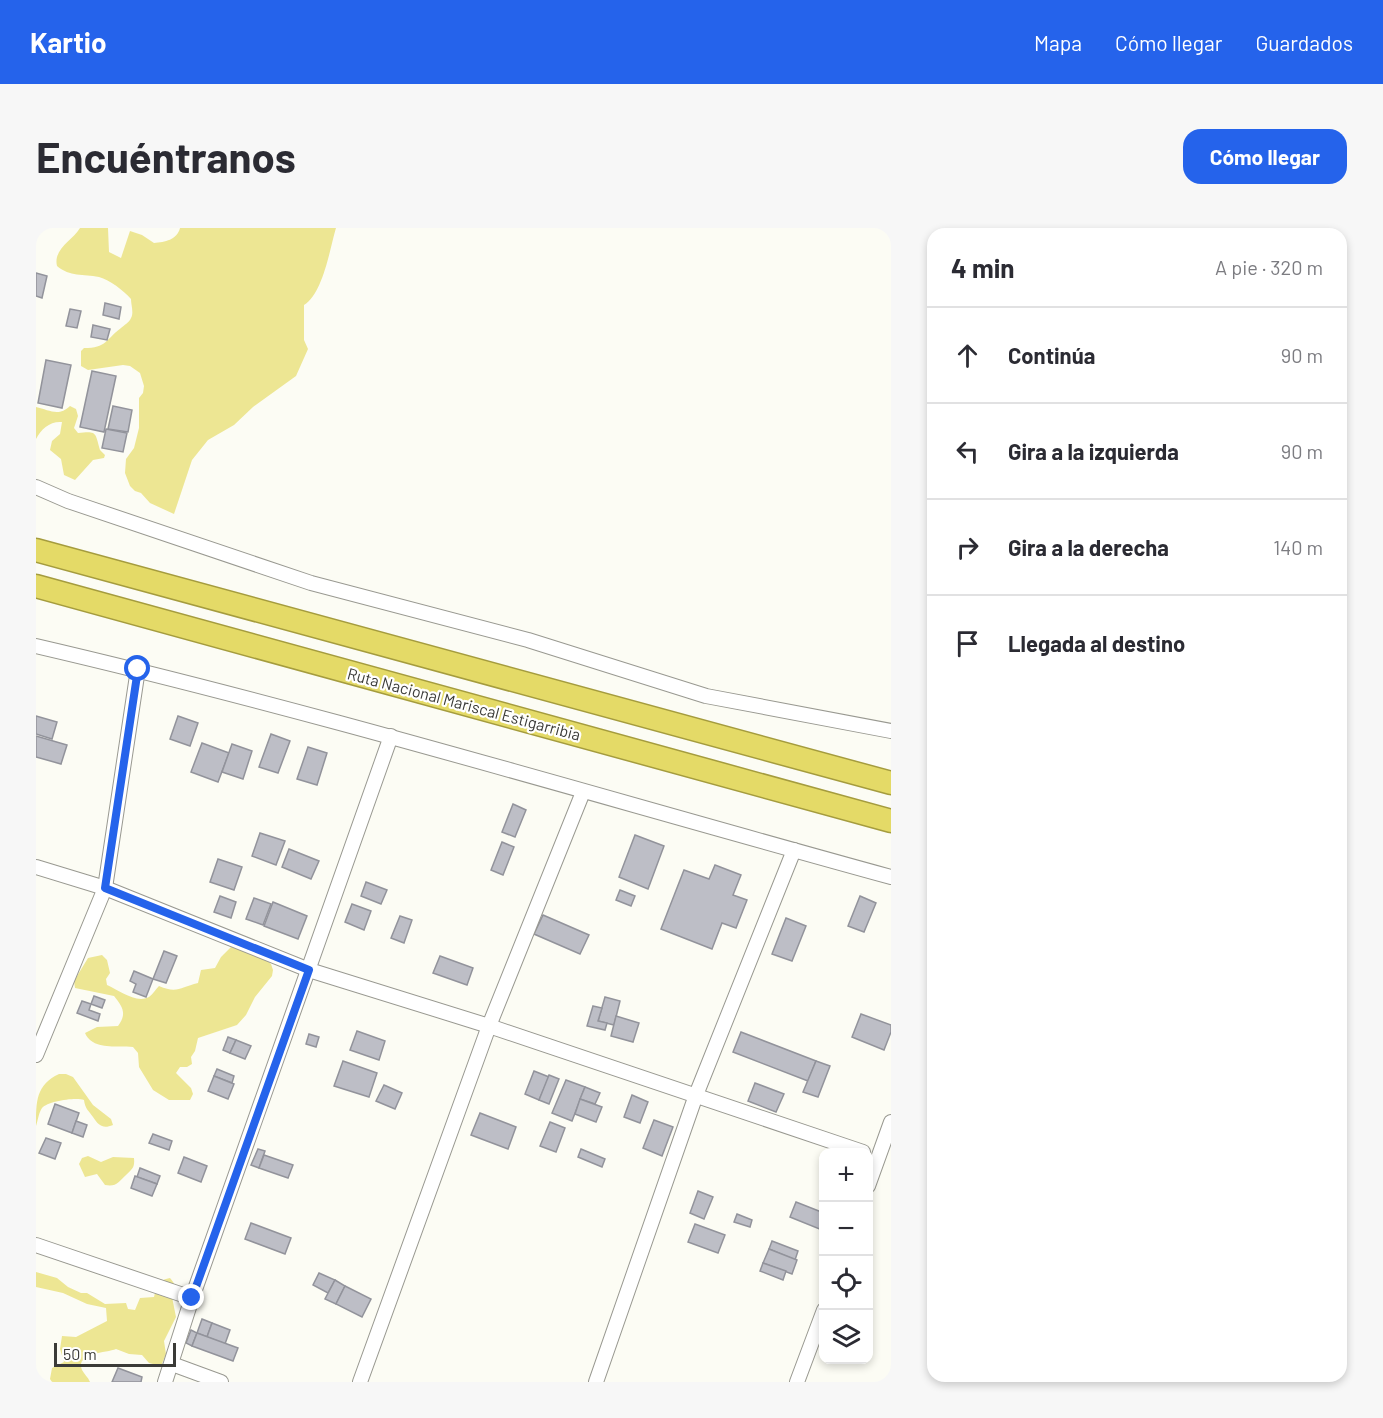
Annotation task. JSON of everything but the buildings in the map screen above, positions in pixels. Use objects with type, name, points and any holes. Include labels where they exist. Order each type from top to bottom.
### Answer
[{"type":"highway","points":[[36,550],[891,783]]},
{"type":"highway","name":"Ruta Nacional Mariscal Estigarribia","points":[[36,586],[891,821]]},
{"type":"street","points":[[36,487],[68,501],[311,583],[528,640],[706,696],[891,731]]},
{"type":"street","points":[[36,646],[138,669],[392,736],[583,792],[891,877]]},
{"type":"street","points":[[37,1047],[105,888],[138,669]]},
{"type":"street","points":[[165,1382],[192,1298],[392,736]]},
{"type":"street","points":[[360,1382],[489,1026],[583,792]]},
{"type":"street","points":[[596,1382],[696,1095],[794,850]]},
{"type":"street","points":[[36,867],[105,888],[309,970],[489,1026],[851,1148]]},
{"type":"street","points":[[874,1156],[891,1122]]},
{"type":"street","points":[[36,1245],[192,1298]]},
{"type":"street","points":[[797,1382],[819,1323]]},
{"type":"street","points":[[172,1364],[221,1382]]},
{"type":"shaded area","points":[[80,228],[108,228],[109,252],[121,258],[130,231],[154,243],[173,238],[180,228],[336,228],[321,281],[311,299],[304,305],[304,340],[308,349],[296,376],[253,407],[234,425],[208,440],[192,460],[174,514],[150,503],[141,493],[135,491],[130,486],[125,473],[126,459],[134,448],[139,428],[139,398],[144,386],[140,373],[130,366],[123,365],[88,370],[81,366],[81,351],[84,348],[102,345],[129,321],[132,311],[131,299],[112,283],[99,277],[72,274],[57,266],[60,250]]},
{"type":"shaded area","points":[[70,406],[76,409],[78,416],[74,428],[78,433],[94,434],[100,450],[105,455],[104,458],[93,460],[75,480],[64,475],[61,459],[50,450],[52,441],[60,434],[62,422],[46,426],[36,439],[36,407],[58,412]]},
{"type":"shaded area","points":[[231,947],[265,959],[271,964],[272,976],[237,1025],[198,1038],[191,1057],[192,1064],[180,1067],[176,1073],[191,1088],[193,1094],[190,1100],[169,1100],[153,1090],[139,1067],[138,1053],[133,1047],[99,1045],[89,1039],[85,1033],[97,1027],[118,1026],[123,1014],[122,1007],[114,996],[75,988],[74,981],[88,958],[102,955],[107,960],[110,973],[106,979],[107,985],[133,998],[144,999],[159,986],[175,990],[198,983],[201,970],[215,968],[221,957]]},
{"type":"shaded area","points":[[59,1074],[73,1077],[93,1105],[111,1119],[113,1125],[104,1127],[99,1125],[87,1110],[84,1100],[75,1099],[62,1100],[42,1108],[36,1126],[39,1095],[46,1083]]},
{"type":"shaded area","points":[[88,1156],[101,1162],[113,1157],[134,1158],[134,1164],[117,1183],[105,1185],[97,1174],[85,1177],[79,1164],[82,1158]]},
{"type":"shaded area","points":[[36,1272],[57,1278],[68,1287],[81,1293],[87,1293],[105,1304],[126,1303],[128,1309],[135,1310],[140,1298],[154,1297],[159,1284],[170,1278],[175,1287],[172,1297],[176,1317],[164,1341],[166,1354],[161,1366],[149,1363],[142,1355],[129,1354],[116,1349],[87,1356],[83,1360],[82,1370],[90,1382],[52,1382],[50,1379],[52,1368],[64,1362],[60,1349],[62,1336],[76,1337],[107,1321],[106,1308],[87,1304],[63,1293],[36,1287]]},
{"type":"route","points":[[138,669],[105,888],[309,970],[192,1298]]}]
